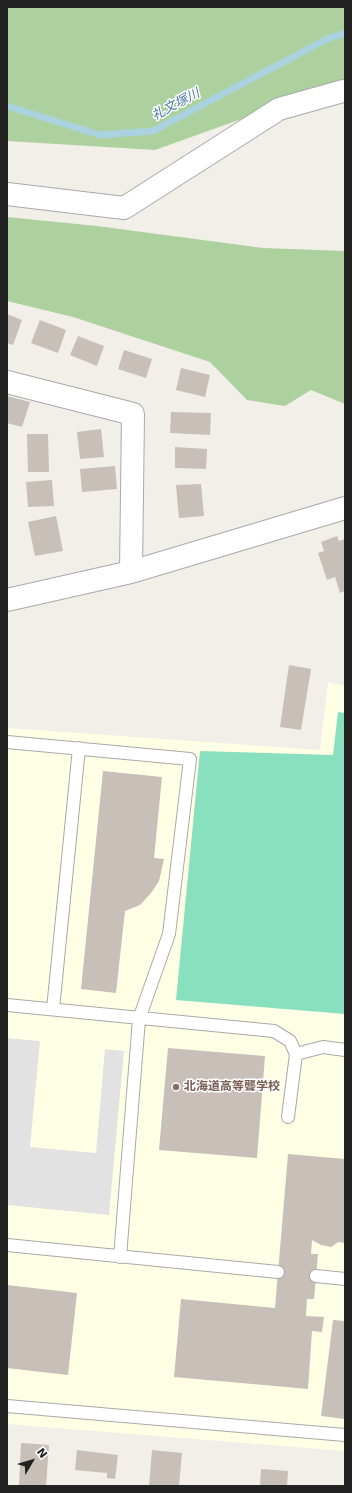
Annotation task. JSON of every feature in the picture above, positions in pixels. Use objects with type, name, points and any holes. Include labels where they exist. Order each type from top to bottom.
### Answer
[{"type":"street","points":[[7,194],[124,208],[279,109],[343,91]]},
{"type":"street","points":[[7,382],[133,414],[131,572]]},
{"type":"street","points":[[7,600],[131,572],[345,508]]},
{"type":"lane","points":[[7,742],[190,759],[169,934],[139,1019],[120,1256]]},
{"type":"lane","points":[[53,1009],[78,748]]},
{"type":"lane","points":[[7,1005],[274,1031],[290,1041],[296,1054],[288,1117]]},
{"type":"lane","points":[[296,1054],[323,1047],[345,1050]]},
{"type":"lane","points":[[7,1245],[278,1272]]},
{"type":"lane","points":[[316,1276],[345,1279]]},
{"type":"lane","points":[[7,1406],[345,1436]]},
{"type":"shaded area","name":"北海道高等聾学校","points":[[328,682],[345,686],[345,1451],[7,1424],[7,728],[320,750]]},
{"type":"shaded area","points":[[7,1038],[40,1041],[30,1147],[96,1153],[105,1049],[124,1051],[109,1215],[7,1205]]},
{"type":"green space","points":[[7,7],[345,7],[345,82],[155,150],[7,141]]},
{"type":"green space","points":[[7,217],[97,226],[263,248],[345,251],[345,404],[311,390],[285,406],[247,400],[210,362],[73,317],[7,301]]},
{"type":"green space","points":[[338,712],[345,713],[345,1014],[176,1000],[200,751],[333,755]]},
{"type":"building","points":[[7,314],[22,320],[13,345],[7,343]]},
{"type":"building","points":[[40,320],[66,330],[58,353],[31,343]]},
{"type":"building","points":[[78,336],[104,346],[97,366],[70,355]]},
{"type":"building","points":[[124,350],[152,359],[146,378],[118,369]]},
{"type":"building","points":[[181,368],[210,375],[205,397],[176,390]]},
{"type":"building","points":[[7,396],[30,402],[22,427],[7,423]]},
{"type":"building","points":[[171,412],[211,413],[210,435],[170,433]]},
{"type":"building","points":[[101,429],[104,457],[80,459],[77,432]]},
{"type":"building","points":[[27,434],[48,434],[49,472],[28,472]]},
{"type":"building","points":[[175,447],[207,449],[206,469],[175,468]]},
{"type":"building","points":[[115,466],[117,489],[82,492],[80,469]]},
{"type":"building","points":[[52,480],[54,506],[28,507],[26,482]]},
{"type":"building","points":[[201,484],[204,516],[179,518],[176,485]]},
{"type":"building","points":[[56,516],[63,551],[35,556],[28,522]]},
{"type":"building","points":[[337,536],[339,541],[345,539],[345,591],[340,593],[335,577],[327,580],[318,553],[324,551],[321,542]]},
{"type":"building","points":[[289,665],[311,669],[301,730],[280,727]]},
{"type":"building","points":[[103,771],[162,777],[154,858],[164,859],[159,881],[151,893],[140,905],[125,911],[116,993],[81,989]]},
{"type":"building","points":[[168,1048],[265,1056],[257,1158],[159,1150]]},
{"type":"building","points":[[288,1154],[345,1159],[345,1243],[338,1242],[331,1247],[321,1245],[312,1240],[311,1254],[318,1254],[314,1299],[307,1299],[306,1316],[324,1317],[322,1332],[312,1331],[308,1389],[174,1377],[181,1299],[275,1308]]},
{"type":"building","points":[[7,1285],[77,1293],[68,1375],[7,1368]]},
{"type":"building","points":[[333,1320],[345,1321],[345,1419],[321,1416]]},
{"type":"building","points":[[21,1443],[49,1445],[46,1486],[19,1486]]},
{"type":"building","points":[[77,1450],[118,1455],[115,1479],[107,1478],[107,1473],[75,1470]]},
{"type":"building","points":[[152,1450],[182,1453],[179,1486],[149,1486]]},
{"type":"building","points":[[261,1469],[288,1471],[287,1486],[260,1486]]},
{"type":"waterway","name":"礼文塚川","points":[[7,106],[100,135],[153,131],[327,39],[345,33]]},
{"type":"place","name":"北海道高等聾学校","points":[[176,1087]]}]
